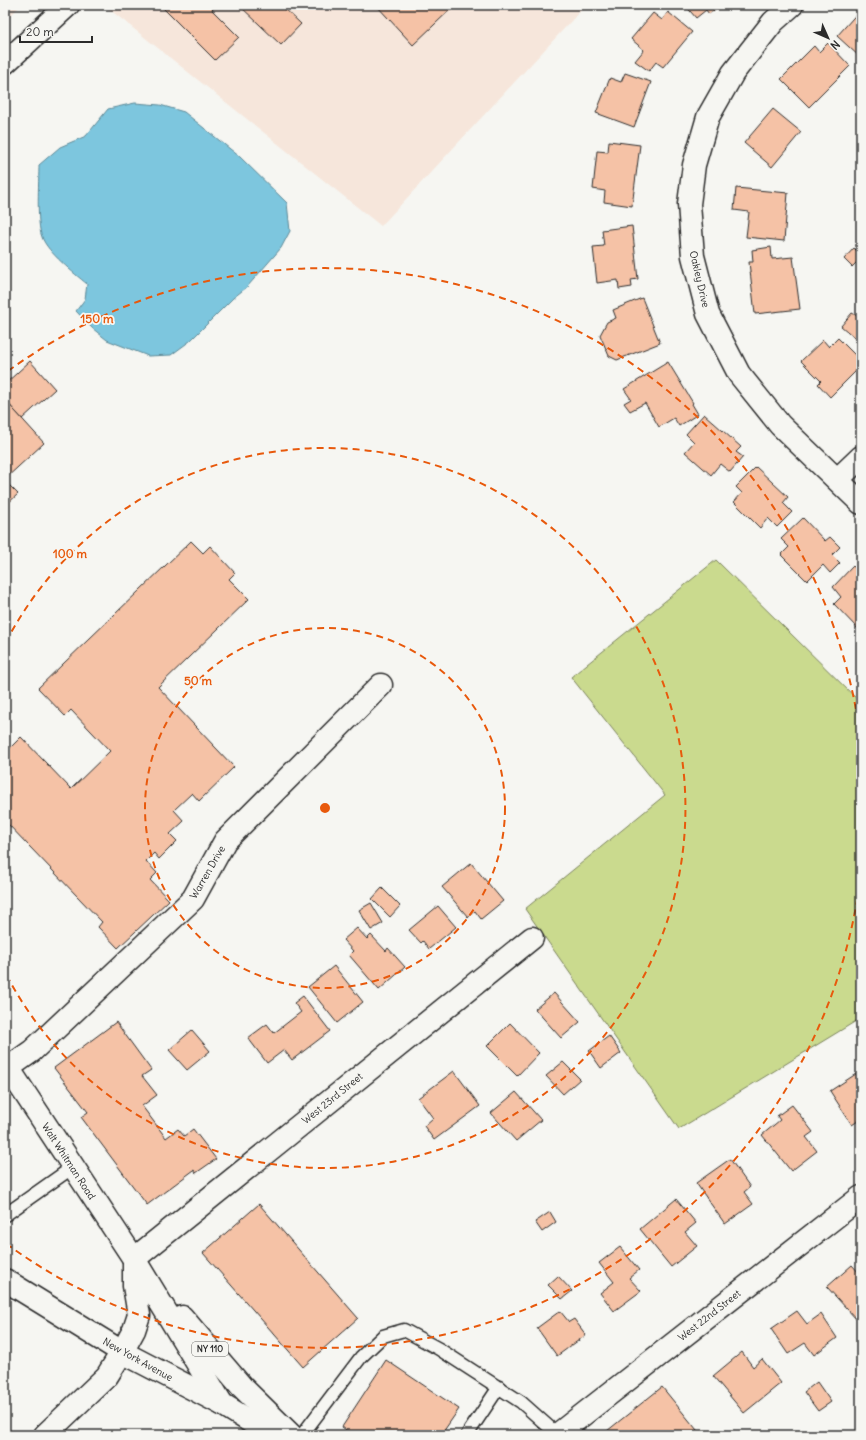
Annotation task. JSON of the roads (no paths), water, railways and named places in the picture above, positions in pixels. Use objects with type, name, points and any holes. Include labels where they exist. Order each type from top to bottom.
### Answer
[{"type":"street","points":[[5,63],[68,5]]},
{"type":"street","name":"Oakley Drive","points":[[792,5],[774,22],[733,73],[708,117],[694,165],[689,204],[693,256],[708,314],[739,374],[780,425],[838,479],[861,503]]},
{"type":"street","points":[[838,479],[861,457]]},
{"type":"street","name":"Warren Drive","points":[[6,1066],[32,1051],[193,899],[225,841],[381,685]]},
{"type":"street","name":"West 23rd Street","points":[[134,1259],[532,938]]},
{"type":"street","name":"Walt Whitman Road","points":[[6,1066],[134,1259],[222,1404]]},
{"type":"street","name":"West 22nd Street","points":[[558,1435],[861,1197]]},
{"type":"street","points":[[45,1435],[107,1376],[134,1330],[139,1315],[134,1286],[134,1259]]},
{"type":"street","name":"Walt Whitman Road","points":[[134,1259],[242,1386],[291,1435]]},
{"type":"street","name":"New York Avenue","points":[[5,1280],[122,1352],[222,1404],[272,1435]]},
{"type":"lane","points":[[5,1215],[73,1167]]},
{"type":"lane","points":[[302,1435],[361,1357],[383,1336],[404,1330],[439,1349],[521,1402],[558,1435]]},
{"type":"lane","points":[[467,1435],[498,1387]]},
{"type":"water","points":[[135,103],[160,105],[184,112],[240,157],[287,203],[290,231],[281,248],[247,287],[233,298],[190,341],[171,355],[148,356],[107,340],[92,328],[76,311],[85,299],[87,284],[49,249],[40,230],[38,212],[39,165],[60,147],[86,136],[108,109]]}]
